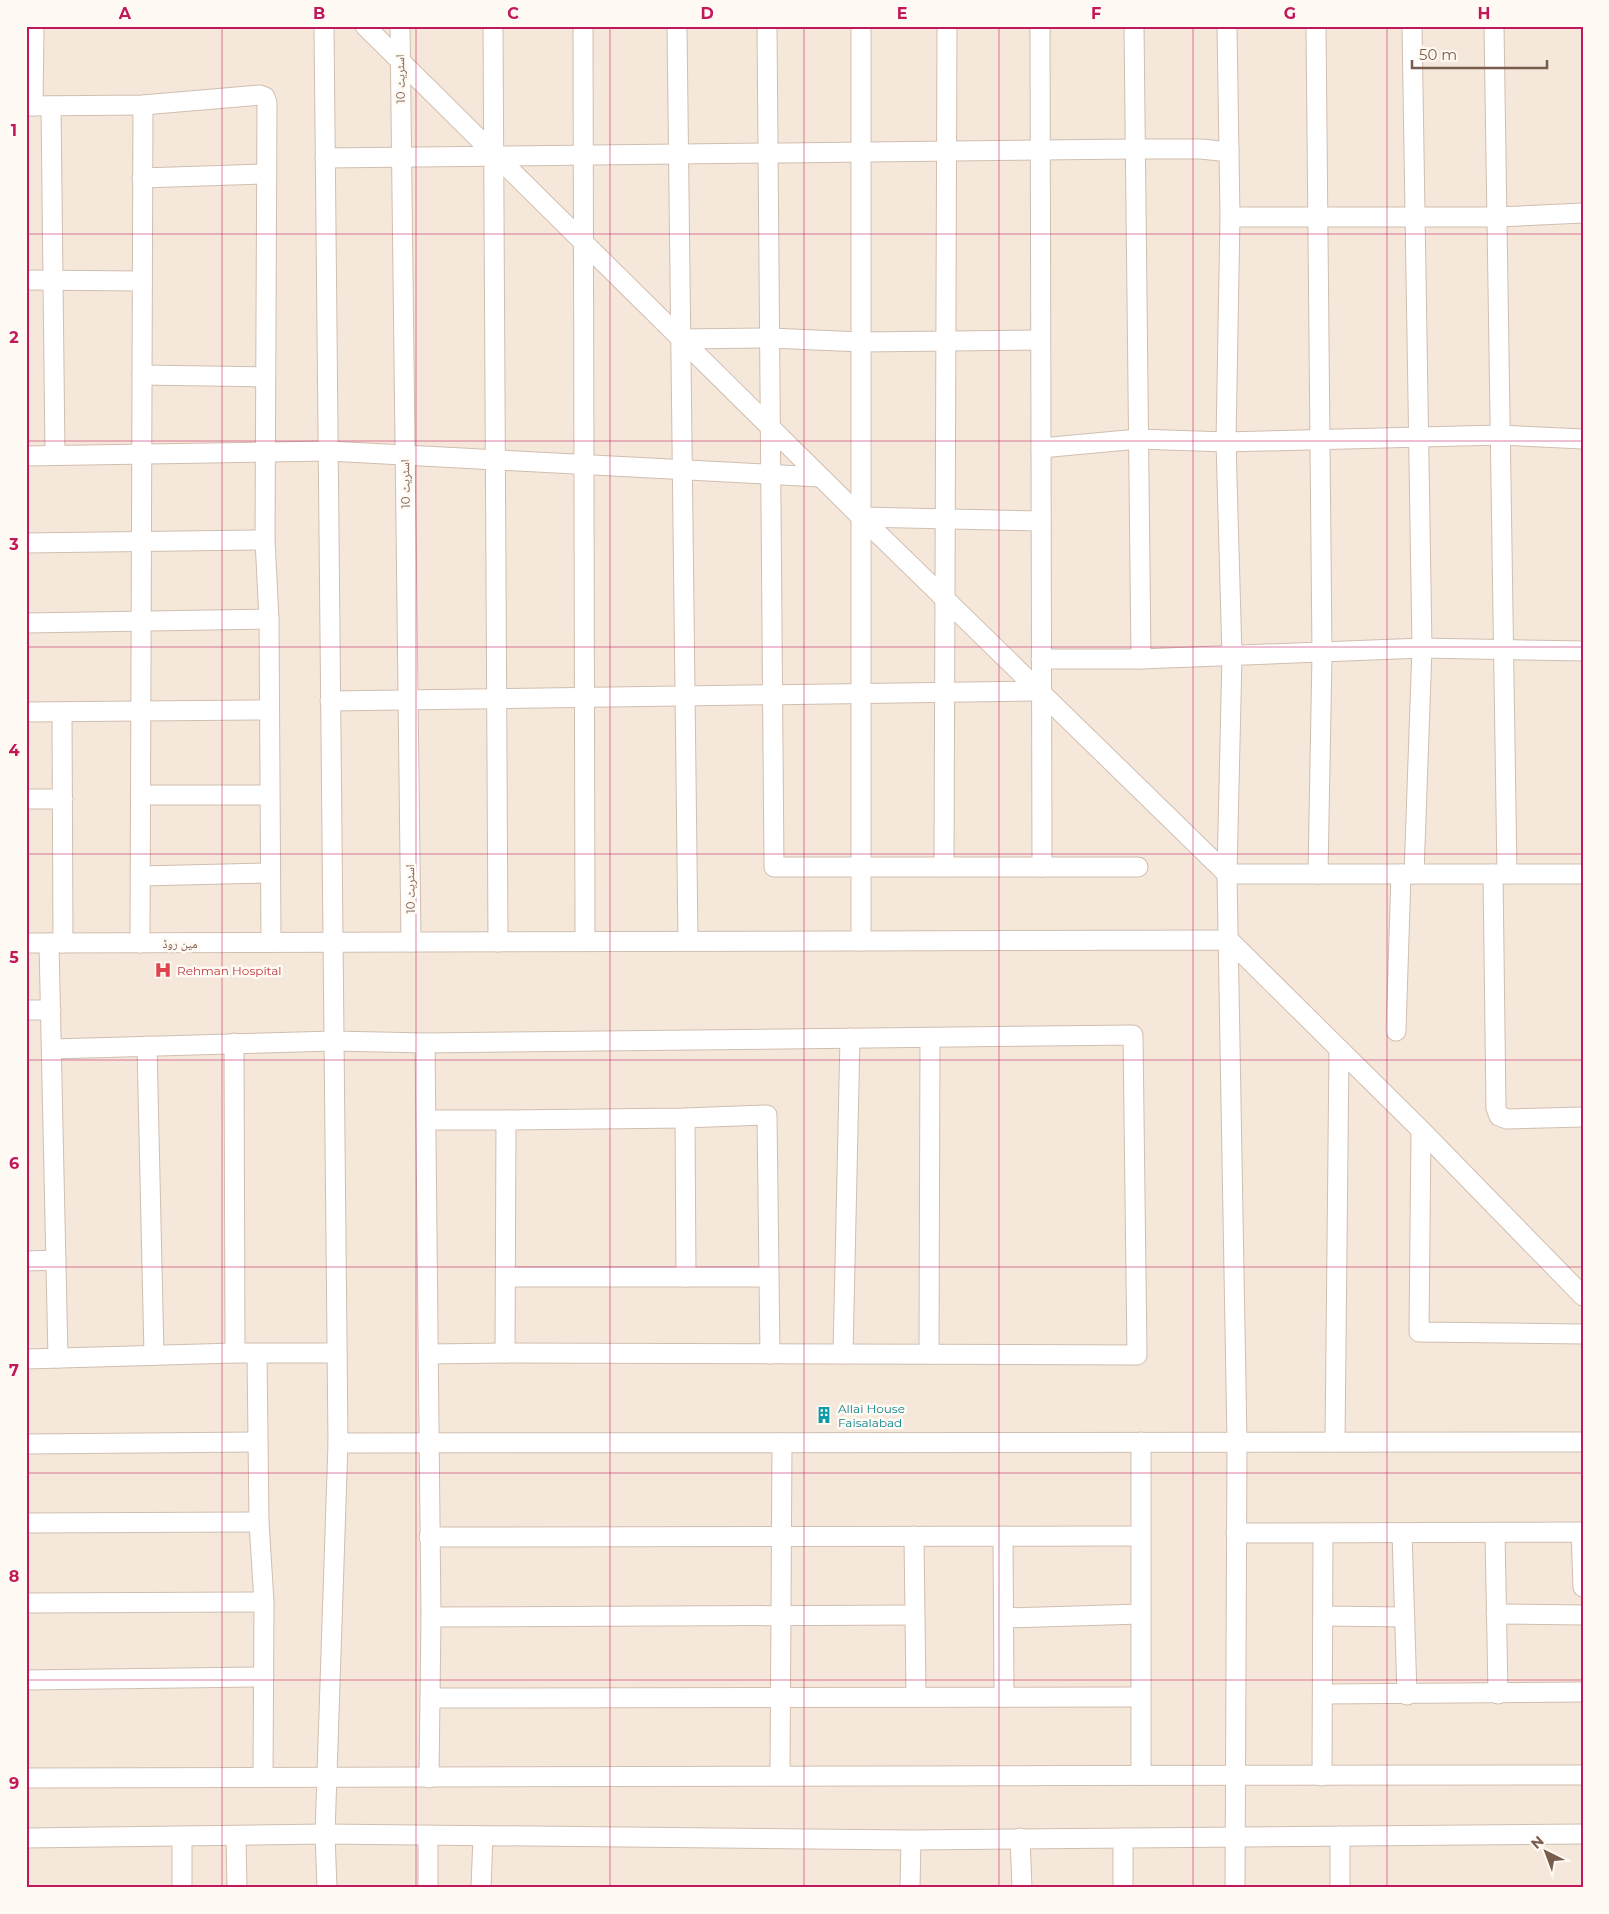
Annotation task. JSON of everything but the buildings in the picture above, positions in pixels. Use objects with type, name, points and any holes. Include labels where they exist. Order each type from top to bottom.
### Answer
[{"type":"street","points":[[34,26],[37,106],[53,280],[55,455]]},
{"type":"street","points":[[324,26],[338,1444],[329,1778],[325,1834],[327,1888]]},
{"type":"street","points":[[365,26],[770,428],[1227,874],[1583,874]]},
{"type":"street","name":"اسٹریٹ 10","points":[[400,26],[411,942]]},
{"type":"street","points":[[493,26],[498,942]]},
{"type":"street","points":[[583,26],[585,942]]},
{"type":"street","points":[[677,26],[688,941]]},
{"type":"street","points":[[767,26],[774,867],[1138,867]]},
{"type":"street","points":[[861,26],[861,941]]},
{"type":"street","points":[[944,867],[947,26]]},
{"type":"street","points":[[1040,26],[1040,692],[1042,867]]},
{"type":"street","points":[[1134,26],[1141,659]]},
{"type":"street","points":[[1227,26],[1230,216],[1226,442],[1232,656],[1227,874],[1237,1442],[1235,1888]]},
{"type":"street","points":[[1316,26],[1322,654],[1318,874]]},
{"type":"street","points":[[1396,1030],[1422,648],[1412,26]]},
{"type":"street","points":[[1494,26],[1503,650],[1496,1108],[1499,1116],[1507,1119],[1583,1117]]},
{"type":"street","points":[[37,106],[142,105],[260,95],[265,97],[265,540],[269,619],[268,795],[271,942]]},
{"type":"street","points":[[140,943],[142,796],[142,105]]},
{"type":"street","points":[[325,158],[1134,149],[1201,149],[1229,152]]},
{"type":"street","points":[[142,178],[265,174]]},
{"type":"street","points":[[1230,216],[1497,217],[1583,213]]},
{"type":"street","points":[[26,280],[142,281]]},
{"type":"street","points":[[681,339],[770,338],[861,342],[1040,340]]},
{"type":"street","points":[[142,374],[265,377]]},
{"type":"street","points":[[1041,448],[1138,439],[1226,442],[1500,435],[1583,439]]},
{"type":"street","points":[[26,456],[328,451],[820,477]]},
{"type":"street","points":[[861,517],[1041,521]]},
{"type":"street","points":[[26,543],[265,540]]},
{"type":"street","points":[[26,623],[269,619]]},
{"type":"street","points":[[1041,659],[1141,659],[1322,654],[1422,648],[1583,651]]},
{"type":"street","points":[[330,701],[1040,692]]},
{"type":"street","points":[[26,712],[269,710]]},
{"type":"street","points":[[58,1358],[51,1010],[63,799],[62,712]]},
{"type":"street","points":[[142,796],[268,795]]},
{"type":"street","points":[[26,799],[63,799]]},
{"type":"street","points":[[141,876],[270,873]]},
{"type":"street","points":[[1229,940],[1421,1130],[1583,1296]]},
{"type":"street","name":"مین روڈ","points":[[26,943],[1229,940]]},
{"type":"street","points":[[26,1010],[51,1010]]},
{"type":"street","points":[[53,1049],[334,1041],[425,1043],[1133,1036],[1137,1355],[430,1354]]},
{"type":"street","points":[[843,1354],[850,1038]]},
{"type":"street","points":[[929,1354],[930,1038]]},
{"type":"street","points":[[425,1043],[430,1354],[429,1537],[431,1617],[429,1778]]},
{"type":"street","points":[[234,1044],[235,1353]]},
{"type":"street","points":[[147,1046],[154,1355]]},
{"type":"street","points":[[1335,1442],[1339,1049]]},
{"type":"street","points":[[426,1120],[685,1118],[767,1115],[770,1354]]},
{"type":"street","points":[[685,1118],[686,1277]]},
{"type":"street","points":[[505,1353],[506,1120]]},
{"type":"street","points":[[1421,1130],[1418,1332],[1583,1334]]},
{"type":"street","points":[[26,1261],[56,1260]]},
{"type":"street","points":[[506,1277],[769,1277]]},
{"type":"street","points":[[26,1359],[235,1353],[337,1353]]},
{"type":"street","points":[[257,1354],[259,1522],[264,1602],[263,1777]]},
{"type":"street","points":[[26,1444],[258,1442]]},
{"type":"street","points":[[1141,1442],[1141,1775]]},
{"type":"street","points":[[338,1444],[1583,1442]]},
{"type":"street","points":[[780,1774],[782,1443]]},
{"type":"street","points":[[26,1523],[259,1522]]},
{"type":"street","points":[[1496,1532],[1498,1694]]},
{"type":"street","points":[[1236,1533],[1581,1532],[1583,1588]]},
{"type":"street","points":[[1322,1776],[1323,1533]]},
{"type":"street","points":[[1402,1533],[1407,1695]]},
{"type":"street","points":[[914,1536],[916,1697]]},
{"type":"street","points":[[1003,1536],[1004,1697]]},
{"type":"street","points":[[429,1537],[1141,1536]]},
{"type":"street","points":[[26,1602],[264,1602]]},
{"type":"street","points":[[431,1617],[781,1614],[914,1615]]},
{"type":"street","points":[[1004,1618],[1141,1614]]},
{"type":"street","points":[[1496,1614],[1583,1615]]},
{"type":"street","points":[[1323,1616],[1405,1617]]},
{"type":"street","points":[[26,1680],[264,1677]]},
{"type":"street","points":[[1323,1694],[1407,1695],[1583,1692]]},
{"type":"street","points":[[430,1698],[1141,1697]]},
{"type":"street","points":[[26,1778],[429,1778],[780,1774],[1583,1775]]},
{"type":"street","points":[[26,1838],[236,1837],[325,1834],[911,1840],[1583,1834]]},
{"type":"street","points":[[428,1836],[428,1888]]},
{"type":"street","points":[[481,1888],[483,1836]]},
{"type":"street","points":[[1340,1836],[1340,1888]]},
{"type":"street","points":[[182,1837],[182,1888]]},
{"type":"street","points":[[236,1837],[237,1888]]},
{"type":"street","points":[[1020,1838],[1022,1888]]},
{"type":"street","points":[[1123,1838],[1123,1888]]},
{"type":"street","points":[[898,1888],[910,1888],[911,1840]]},
{"type":"shaded area","points":[[26,26],[1583,26],[1583,1888],[26,1888]]},
{"type":"place","name":"Rehman Hospital","points":[[163,970]]},
{"type":"place","name":"Allai House Faisalabad","points":[[824,1415]]}]
